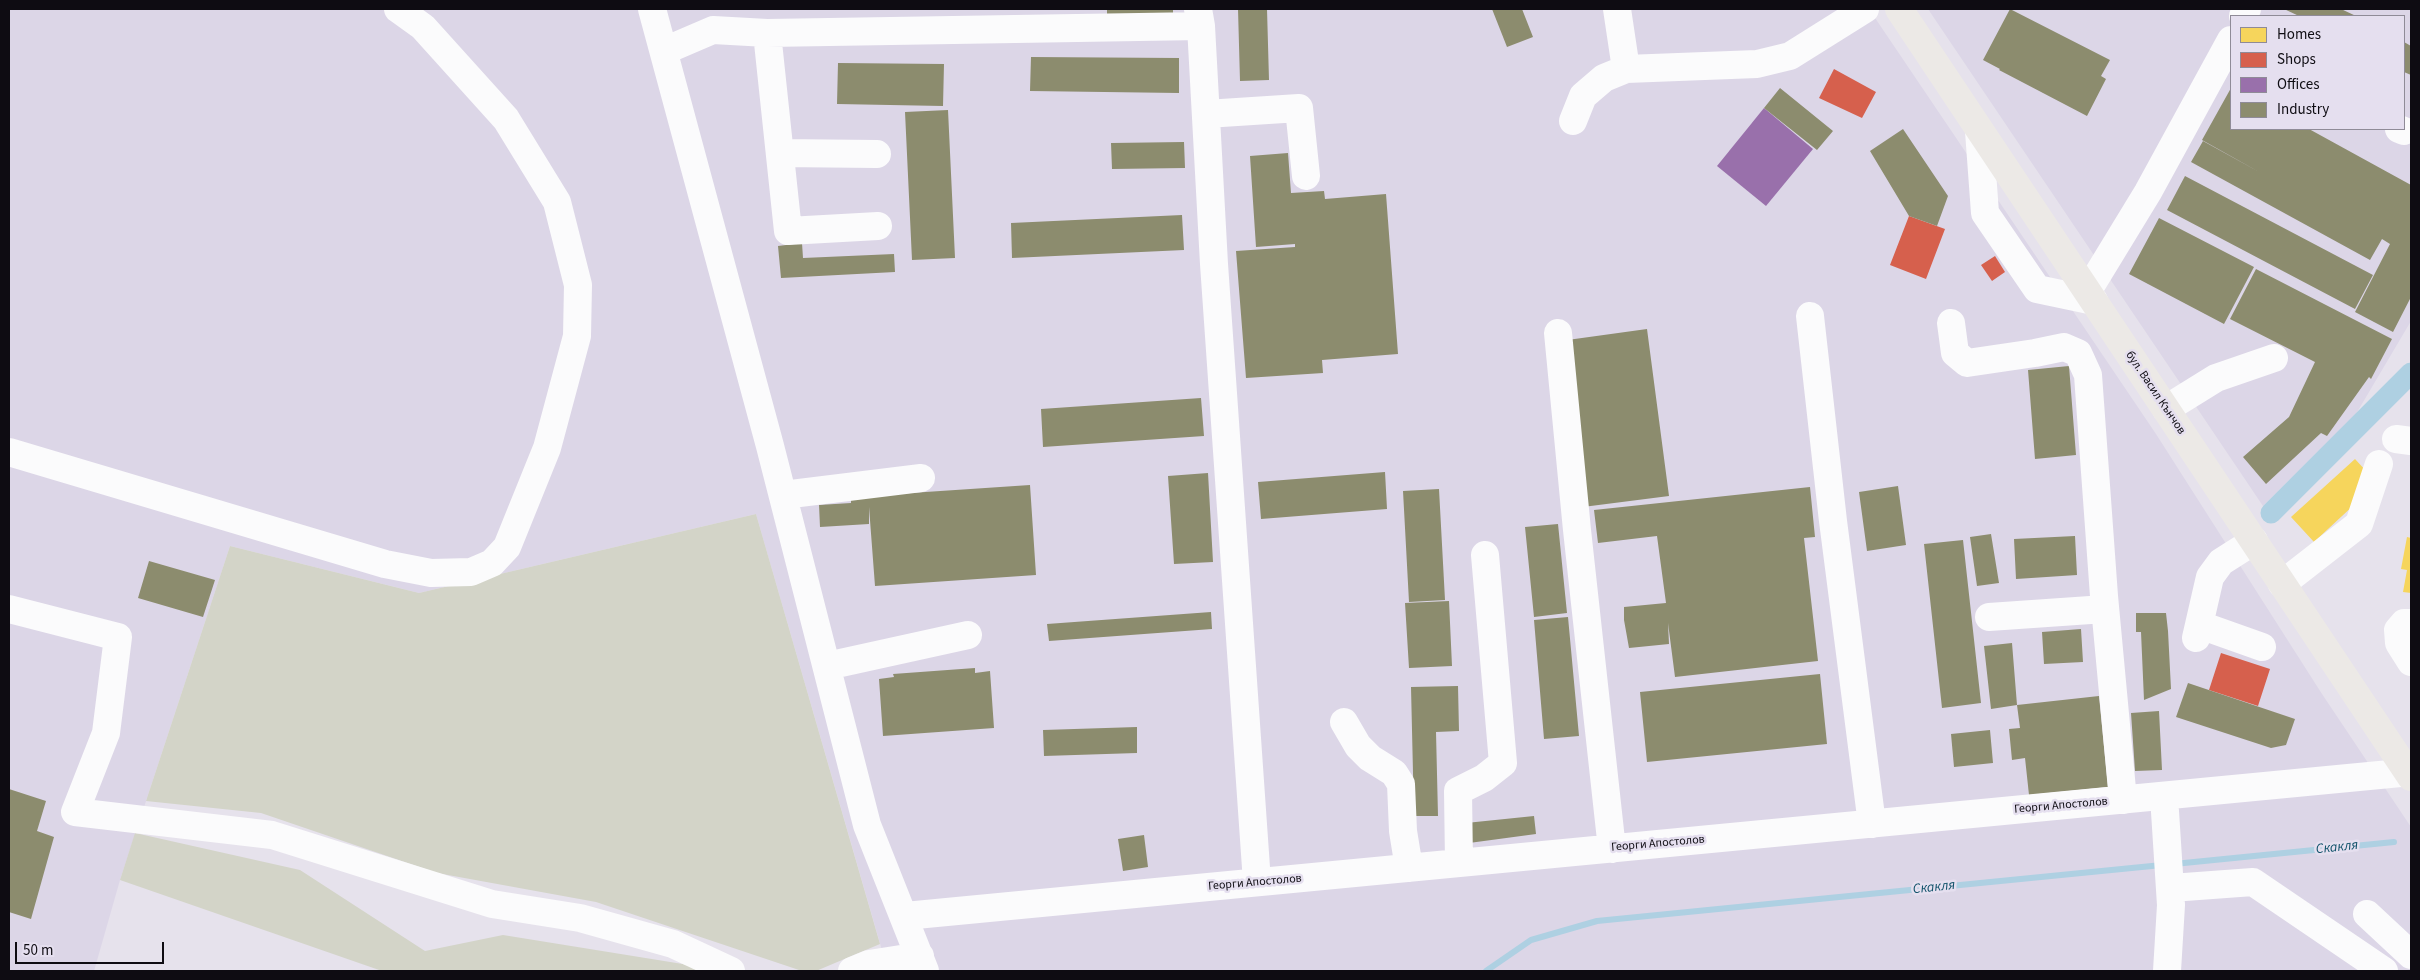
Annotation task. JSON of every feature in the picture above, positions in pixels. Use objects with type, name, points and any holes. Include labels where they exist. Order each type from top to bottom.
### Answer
[{"type":"main road","name":"бул. Васил Кънчов","points":[[1899,9],[2410,774]]},
{"type":"street","points":[[9,452],[385,564],[431,573],[471,572],[492,563],[507,547],[547,448],[577,336],[578,285],[557,202],[506,119],[426,18],[398,9]]},
{"type":"street","points":[[652,9],[868,825],[923,964],[869,964],[852,971]]},
{"type":"street","points":[[1617,9],[1626,69]]},
{"type":"street","points":[[1573,121],[1583,96],[1604,78],[1626,69],[1757,64],[1790,56],[1864,9]]},
{"type":"street","points":[[664,51],[709,19],[767,33],[1200,17],[1214,264],[1257,882]]},
{"type":"street","points":[[767,33],[788,231],[878,226]]},
{"type":"street","points":[[1979,131],[1985,213],[2037,289],[2091,296],[2230,42]]},
{"type":"street","points":[[1206,114],[1299,108],[1306,176]]},
{"type":"street","points":[[780,153],[877,154]]},
{"type":"street","points":[[1810,316],[1833,521],[1872,824]]},
{"type":"street","points":[[1951,324],[1955,353],[1967,363],[2064,347],[2078,353],[2088,374],[2105,609],[2123,800]]},
{"type":"street","points":[[1558,333],[1576,530],[1612,849]]},
{"type":"street","points":[[2166,409],[2216,378],[2274,358]]},
{"type":"street","points":[[2282,584],[2359,524],[2379,464]]},
{"type":"street","points":[[782,495],[921,478]]},
{"type":"street","points":[[2254,541],[2221,562],[2210,577],[2198,631],[2262,648]]},
{"type":"street","points":[[1459,863],[1458,791],[1484,778],[1503,763],[1485,555]]},
{"type":"street","points":[[9,609],[118,637],[106,733],[75,812],[272,835],[492,904],[580,918],[673,944],[731,971]]},
{"type":"street","points":[[1989,617],[2105,609]]},
{"type":"street","points":[[2411,623],[2404,623],[2398,630],[2399,643],[2404,654],[2411,662]]},
{"type":"street","points":[[827,666],[968,635]]},
{"type":"street","points":[[1344,722],[1358,746],[1370,758],[1394,773],[1401,784],[1403,831],[1409,868]]},
{"type":"street","name":"Георги Апостолов","points":[[905,916],[2410,774]]},
{"type":"street","points":[[2164,796],[2170,881],[2167,971]]},
{"type":"street","points":[[2170,881],[2253,882],[2384,971]]},
{"type":"street","points":[[2367,914],[2411,955]]},
{"type":"shaded area","points":[[9,9],[1869,9],[2156,434],[2322,694],[2411,827],[2411,971],[888,971],[756,514],[419,593],[230,546],[120,880],[94,971],[9,971]]},
{"type":"shaded area","points":[[1928,9],[2411,9],[2411,321],[2356,414],[2263,506]]},
{"type":"shaded area","points":[[756,514],[880,944],[816,971],[802,971],[596,902],[437,873],[261,813],[146,801],[230,546],[419,593]]},
{"type":"shaded area","points":[[135,833],[300,870],[425,951],[503,935],[695,966],[701,971],[382,971],[120,880]]},
{"type":"building: Homes","points":[[2355,459],[2368,473],[2369,491],[2314,542],[2291,517]]},
{"type":"building: Homes","points":[[2407,537],[2411,538],[2411,593],[2403,592],[2407,570],[2401,569]]},
{"type":"building: Shops","points":[[1834,69],[1876,92],[1862,118],[1819,98]]},
{"type":"building: Shops","points":[[1909,216],[1945,229],[1926,279],[1890,265]]},
{"type":"building: Shops","points":[[1995,256],[2005,272],[1992,281],[1981,265]]},
{"type":"building: Shops","points":[[2221,653],[2270,669],[2258,706],[2209,690]]},
{"type":"building: Offices","points":[[1764,108],[1813,149],[1766,206],[1717,166]]},
{"type":"building: Industry","points":[[1107,9],[1173,9],[1173,16],[1107,15]]},
{"type":"building: Industry","points":[[1238,9],[1267,9],[1269,80],[1240,81]]},
{"type":"building: Industry","points":[[1492,9],[1522,9],[1533,37],[1507,47]]},
{"type":"building: Industry","points":[[2010,9],[2110,60],[2101,76],[2106,79],[2087,116],[1983,60]]},
{"type":"building: Industry","points":[[2284,9],[2341,9],[2354,15],[2297,15]]},
{"type":"building: Industry","points":[[2405,43],[2411,46],[2411,75],[2405,72]]},
{"type":"building: Industry","points":[[1031,57],[1179,58],[1179,93],[1030,91]]},
{"type":"building: Industry","points":[[838,63],[944,64],[943,106],[837,104]]},
{"type":"building: Industry","points":[[1780,88],[1833,131],[1817,150],[1764,108]]},
{"type":"building: Industry","points":[[2230,90],[2230,130],[2311,130],[2411,185],[2411,297],[2393,332],[2355,312],[2390,244],[2382,239],[2370,260],[2191,162],[2203,141],[2261,173],[2202,140]]},
{"type":"building: Industry","points":[[948,110],[955,258],[912,260],[905,112]]},
{"type":"building: Industry","points":[[1903,129],[1948,196],[1937,226],[1909,216],[1870,151]]},
{"type":"building: Industry","points":[[1184,142],[1185,168],[1112,169],[1111,143]]},
{"type":"building: Industry","points":[[1288,153],[1291,193],[1324,191],[1325,199],[1386,194],[1398,354],[1322,360],[1323,373],[1246,378],[1236,251],[1295,247],[1295,244],[1256,247],[1250,156]]},
{"type":"building: Industry","points":[[2185,176],[2373,275],[2355,309],[2167,210]]},
{"type":"building: Industry","points":[[1182,215],[1184,250],[1012,258],[1011,223]]},
{"type":"building: Industry","points":[[2159,218],[2254,267],[2224,324],[2129,274]]},
{"type":"building: Industry","points":[[802,243],[803,258],[894,254],[895,272],[781,278],[778,246]]},
{"type":"building: Industry","points":[[2256,269],[2392,339],[2371,379],[2369,377],[2327,436],[2321,433],[2266,484],[2243,457],[2289,417],[2315,362],[2230,319]]},
{"type":"building: Industry","points":[[1647,329],[1669,496],[1575,508],[1553,342]]},
{"type":"building: Industry","points":[[2069,366],[2076,455],[2035,459],[2028,370]]},
{"type":"building: Industry","points":[[1201,398],[1204,436],[1043,447],[1041,409]]},
{"type":"building: Industry","points":[[1385,472],[1387,509],[1261,519],[1258,482]]},
{"type":"building: Industry","points":[[1208,473],[1213,562],[1174,564],[1168,476]]},
{"type":"building: Industry","points":[[1030,485],[1036,575],[875,586],[869,507],[869,524],[820,527],[819,505],[851,503],[851,497]]},
{"type":"building: Industry","points":[[1898,486],[1906,545],[1867,551],[1859,492]]},
{"type":"building: Industry","points":[[1810,487],[1815,537],[1804,538],[1818,661],[1675,677],[1668,623],[1669,644],[1629,648],[1624,620],[1624,607],[1666,603],[1657,536],[1598,543],[1594,510]]},
{"type":"building: Industry","points":[[1439,489],[1445,600],[1409,602],[1403,491]]},
{"type":"building: Industry","points":[[1558,524],[1567,613],[1534,617],[1525,527]]},
{"type":"building: Industry","points":[[1991,534],[1999,583],[1977,586],[1970,537]]},
{"type":"building: Industry","points":[[2075,536],[2077,575],[2016,579],[2014,539]]},
{"type":"building: Industry","points":[[1963,540],[1981,703],[1942,708],[1924,544]]},
{"type":"building: Industry","points":[[149,561],[215,580],[203,617],[138,598]]},
{"type":"building: Industry","points":[[1449,601],[1452,666],[1409,668],[1405,603]]},
{"type":"building: Industry","points":[[1211,612],[1212,629],[1049,641],[1047,624]]},
{"type":"building: Industry","points":[[2136,613],[2166,613],[2168,631],[2171,689],[2144,700],[2141,632],[2136,632]]},
{"type":"building: Industry","points":[[1568,617],[1579,736],[1544,739],[1534,620]]},
{"type":"building: Industry","points":[[2081,629],[2083,662],[2044,664],[2042,632]]},
{"type":"building: Industry","points":[[2012,643],[2017,705],[1991,709],[1984,646]]},
{"type":"building: Industry","points":[[975,668],[975,673],[990,671],[994,728],[883,736],[879,679],[894,677],[893,674]]},
{"type":"building: Industry","points":[[1820,674],[1827,744],[1647,762],[1640,692]]},
{"type":"building: Industry","points":[[2188,683],[2295,719],[2286,745],[2271,748],[2176,717]]},
{"type":"building: Industry","points":[[1458,686],[1459,731],[1436,732],[1438,816],[1414,816],[1411,687]]},
{"type":"building: Industry","points":[[2099,696],[2108,787],[2029,795],[2025,758],[2012,760],[2009,729],[2020,728],[2017,705]]},
{"type":"building: Industry","points":[[2159,711],[2162,770],[2135,771],[2131,713]]},
{"type":"building: Industry","points":[[1137,727],[1137,753],[1044,756],[1043,730]]},
{"type":"building: Industry","points":[[1990,730],[1993,763],[1954,767],[1951,734]]},
{"type":"building: Industry","points":[[9,789],[46,801],[37,831],[54,837],[31,919],[9,912]]},
{"type":"building: Industry","points":[[1534,816],[1536,834],[1469,843],[1466,823]]},
{"type":"building: Industry","points":[[1144,835],[1148,867],[1123,871],[1118,839]]},
{"type":"waterway","points":[[2271,513],[2411,373]]},
{"type":"waterway","name":"Скакля","points":[[2174,864],[2394,842]]},
{"type":"waterway","name":"Скакля","points":[[1486,971],[1531,940],[1597,921],[2162,865]]}]
